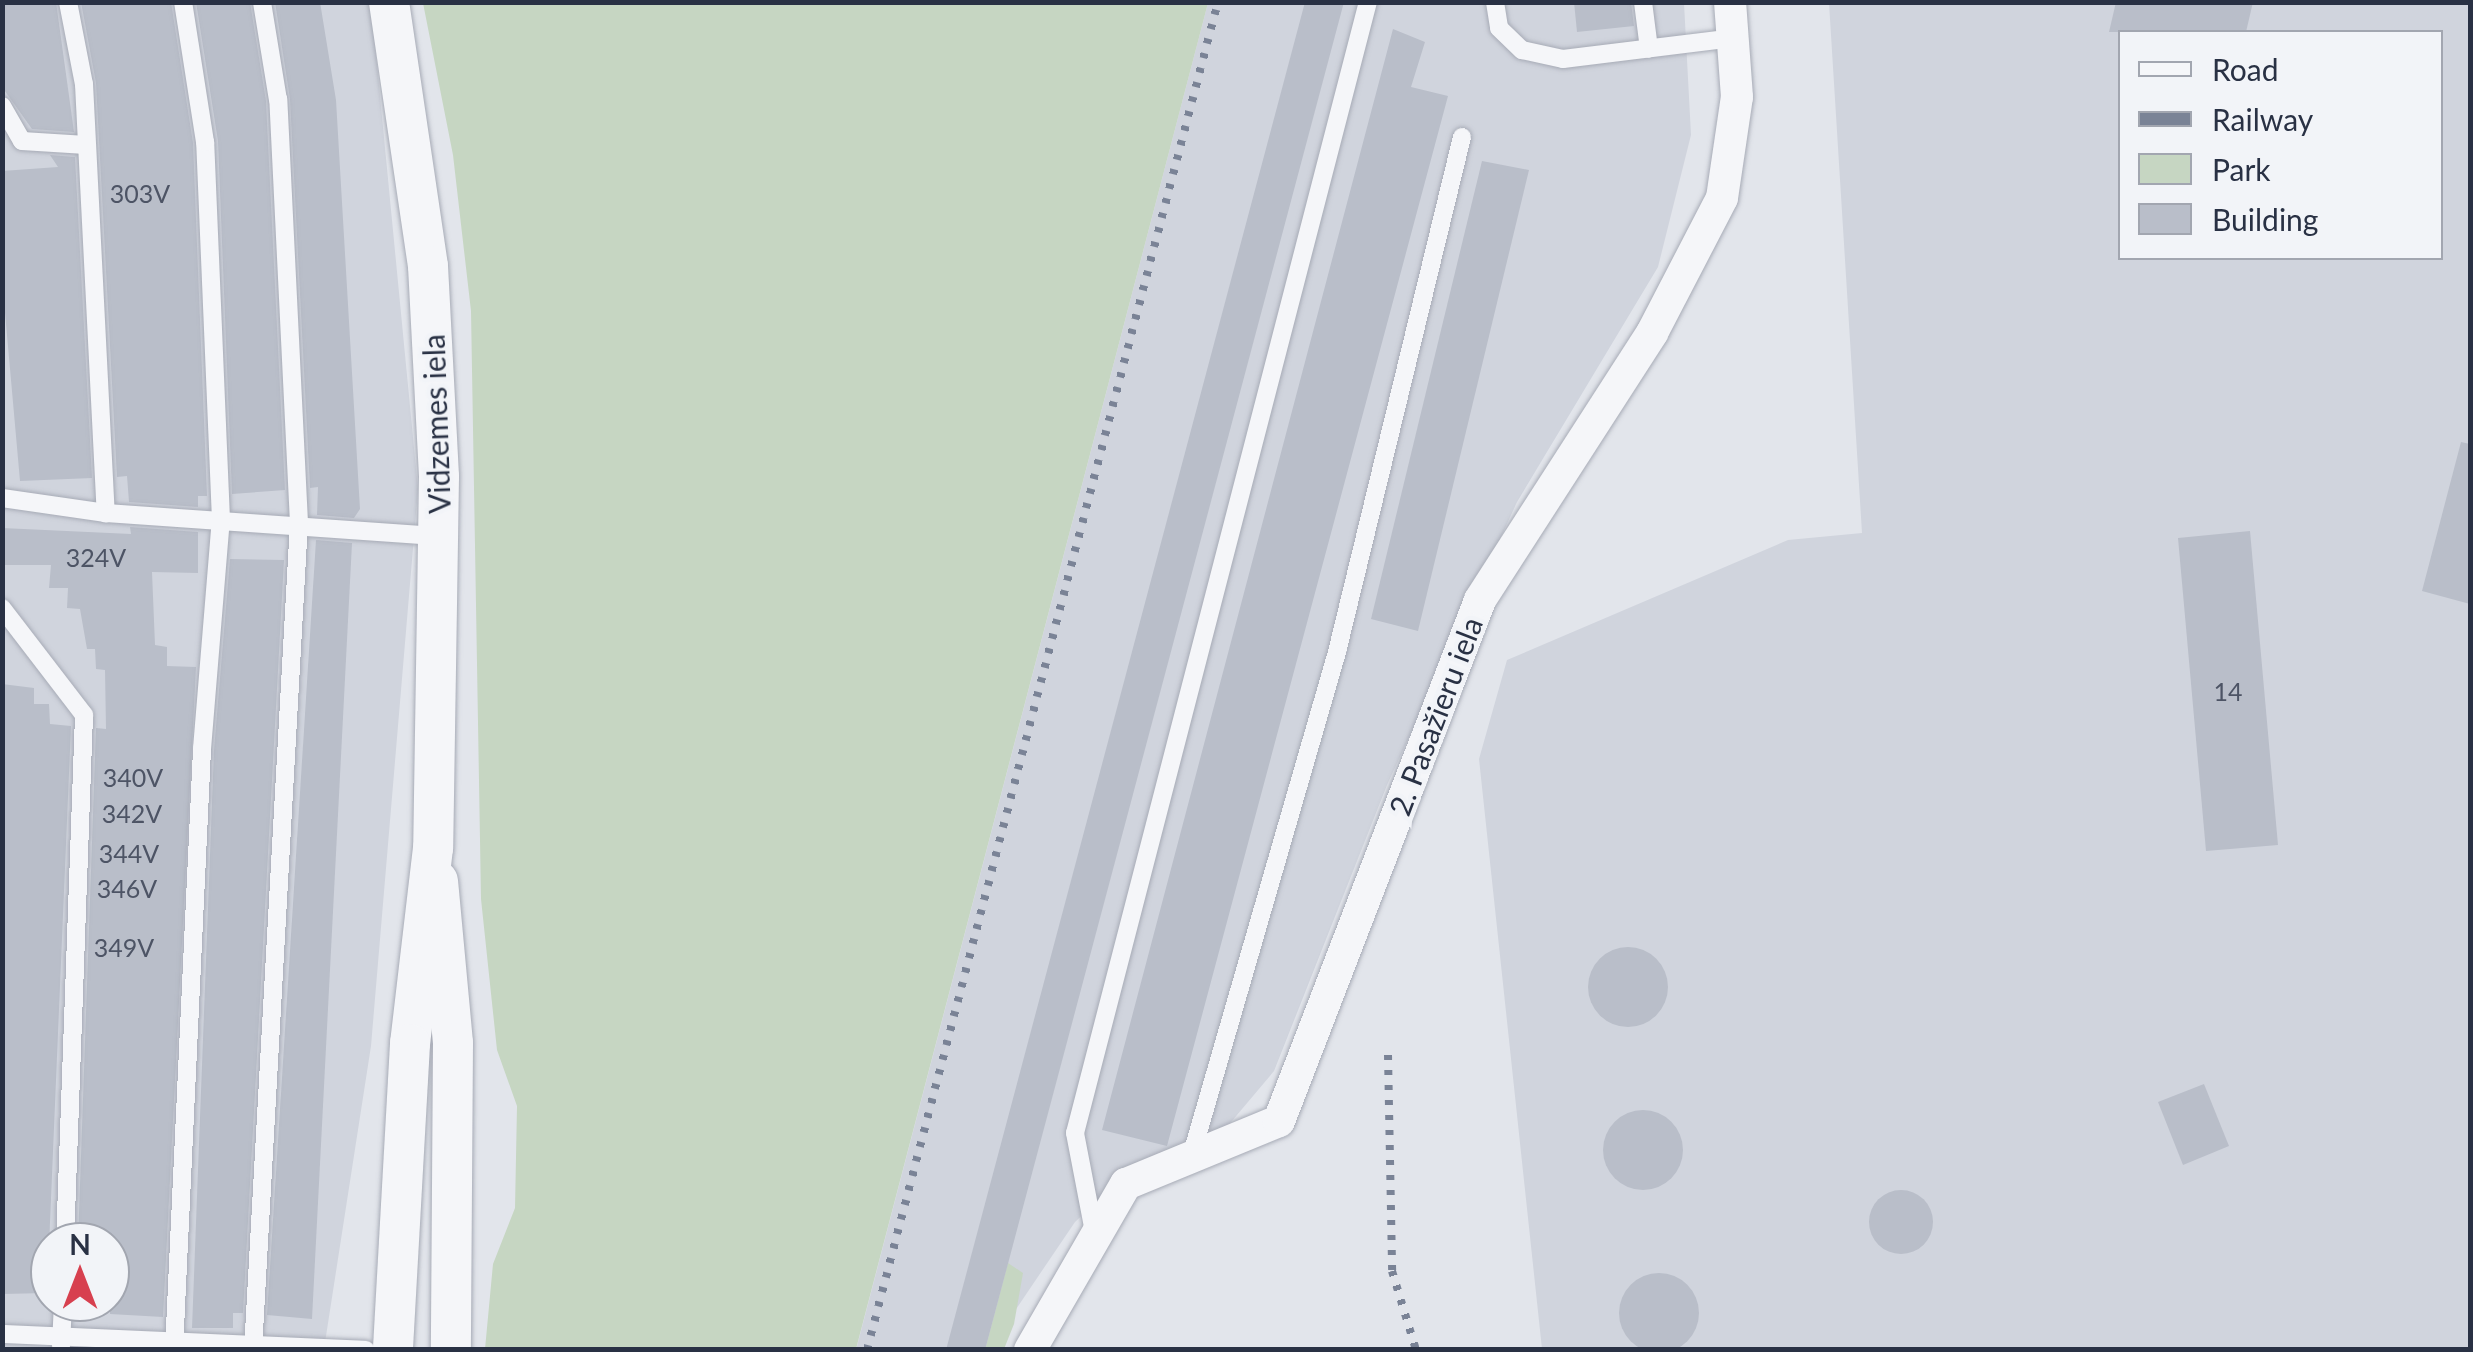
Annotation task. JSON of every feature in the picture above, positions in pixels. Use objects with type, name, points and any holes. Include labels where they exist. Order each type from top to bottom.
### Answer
[{"type":"street","name":"Vidzemes iela","points":[[389,2],[428,266],[440,536],[432,848],[410,1044],[393,1350]]},
{"type":"street","name":"2. Pasažieru iela","points":[[1030,1350],[1126,1184],[1279,1120],[1480,600],[1652,333],[1722,198],[1737,98],[1730,2]]},
{"type":"street","name":"Vidzemes iela","points":[[432,848],[448,937],[453,1042],[450,1350]]},
{"type":"lane","points":[[68,2],[86,144],[106,513]]},
{"type":"lane","points":[[174,1347],[202,750],[222,520],[205,142],[183,2]]},
{"type":"lane","points":[[254,1349],[299,523],[278,100],[262,2]]},
{"type":"lane","points":[[1095,1238],[1075,1133],[1368,2]]},
{"type":"lane","points":[[1495,2],[1500,28],[1522,50],[1563,59],[1733,38]]},
{"type":"lane","points":[[1643,2],[1650,49]]},
{"type":"lane","points":[[2,106],[22,140],[86,144]]},
{"type":"lane","points":[[1190,1157],[1337,652],[1462,137]]},
{"type":"lane","points":[[2,498],[106,513],[299,523],[440,536]]},
{"type":"lane","points":[[2,608],[84,715],[66,1222]]},
{"type":"lane","points":[[2,1334],[62,1344],[366,1350]]},
{"type":"shaded area","points":[[3,3],[371,3],[418,489],[371,1046],[324,1349],[3,1350]]},
{"type":"shaded area","points":[[1208,3],[1684,3],[1691,135],[1658,267],[1517,502],[1387,785],[1274,1071],[1226,1128],[1138,1162],[1075,1222],[989,1349],[856,1350]]},
{"type":"shaded area","points":[[1829,3],[2470,3],[2470,1349],[1542,1349],[1479,759],[1507,660],[1788,540],[1862,533]]},
{"type":"green space","points":[[423,3],[1208,3],[856,1349],[485,1349],[493,1264],[515,1208],[517,1106],[497,1050],[481,899],[471,311],[453,155]]},
{"type":"green space","points":[[1008,1263],[1023,1273],[1014,1324],[1004,1349],[985,1350]]},
{"type":"building","points":[[2,2],[56,2],[74,132],[32,129],[2,87]]},
{"type":"building","points":[[81,2],[171,2],[193,143],[207,496],[198,496],[198,507],[129,502],[127,476],[117,477],[96,83]]},
{"type":"building","points":[[196,2],[250,2],[266,101],[285,490],[232,494],[218,141]]},
{"type":"building","points":[[275,2],[320,2],[336,100],[360,509],[354,518],[317,515],[318,487],[310,488],[290,99]]},
{"type":"building","points":[[1305,2],[1344,2],[985,1350],[946,1350]]},
{"type":"building","points":[[1574,2],[1631,2],[1634,26],[1577,32]]},
{"type":"building","points":[[2116,2],[2253,2],[2246,30],[2109,32]]},
{"type":"building","points":[[1393,29],[1425,42],[1411,87],[1448,96],[1167,1146],[1102,1130]]},
{"type":"building","points":[[50,155],[75,157],[92,478],[20,481],[2,279],[2,171],[58,167]]},
{"type":"building","points":[[1482,161],[1529,170],[1418,631],[1371,619]]},
{"type":"building","points":[[2461,442],[2470,444],[2470,604],[2422,591]]},
{"type":"building","points":[[130,527],[198,532],[198,573],[152,572],[155,645],[167,647],[167,666],[196,667],[163,1317],[130,1315],[130,1222],[79,1222],[96,728],[106,729],[105,670],[96,669],[95,649],[87,649],[80,609],[67,608],[68,588],[49,588],[51,565],[2,565],[2,528],[131,534]]},
{"type":"building","points":[[2250,531],[2278,845],[2206,851],[2178,538]]},
{"type":"building","points":[[316,540],[352,543],[312,1319],[267,1315]]},
{"type":"building","points":[[230,559],[284,560],[243,1313],[233,1313],[233,1328],[192,1328],[214,750]]},
{"type":"building","points":[[2,684],[34,688],[34,704],[49,704],[50,724],[71,726],[50,1222],[30,1222],[30,1293],[2,1294]]},
{"type":"building","points":[[1628,947],[1643,950],[1656,959],[1665,972],[1665,1002],[1656,1015],[1643,1024],[1628,1027],[1613,1024],[1600,1015],[1591,1002],[1588,987],[1591,972],[1600,959],[1613,950]]},
{"type":"building","points":[[2204,1084],[2229,1146],[2183,1165],[2158,1102]]},
{"type":"building","points":[[1643,1110],[1658,1113],[1671,1122],[1680,1135],[1680,1165],[1671,1178],[1658,1187],[1643,1190],[1628,1187],[1615,1178],[1606,1165],[1603,1150],[1606,1135],[1615,1122],[1628,1113]]},
{"type":"building","points":[[1901,1190],[1923,1200],[1933,1222],[1923,1244],[1901,1254],[1879,1244],[1869,1222],[1879,1200]]},
{"type":"building","points":[[1659,1273],[1674,1276],[1687,1285],[1696,1298],[1696,1328],[1687,1341],[1674,1350],[1659,1353],[1644,1350],[1631,1341],[1622,1328],[1619,1313],[1622,1298],[1631,1285],[1644,1276]]},
{"type":"railway","points":[[867,1350],[1218,2]]},
{"type":"railway","points":[[1388,1055],[1392,1271],[1416,1350]]}]
